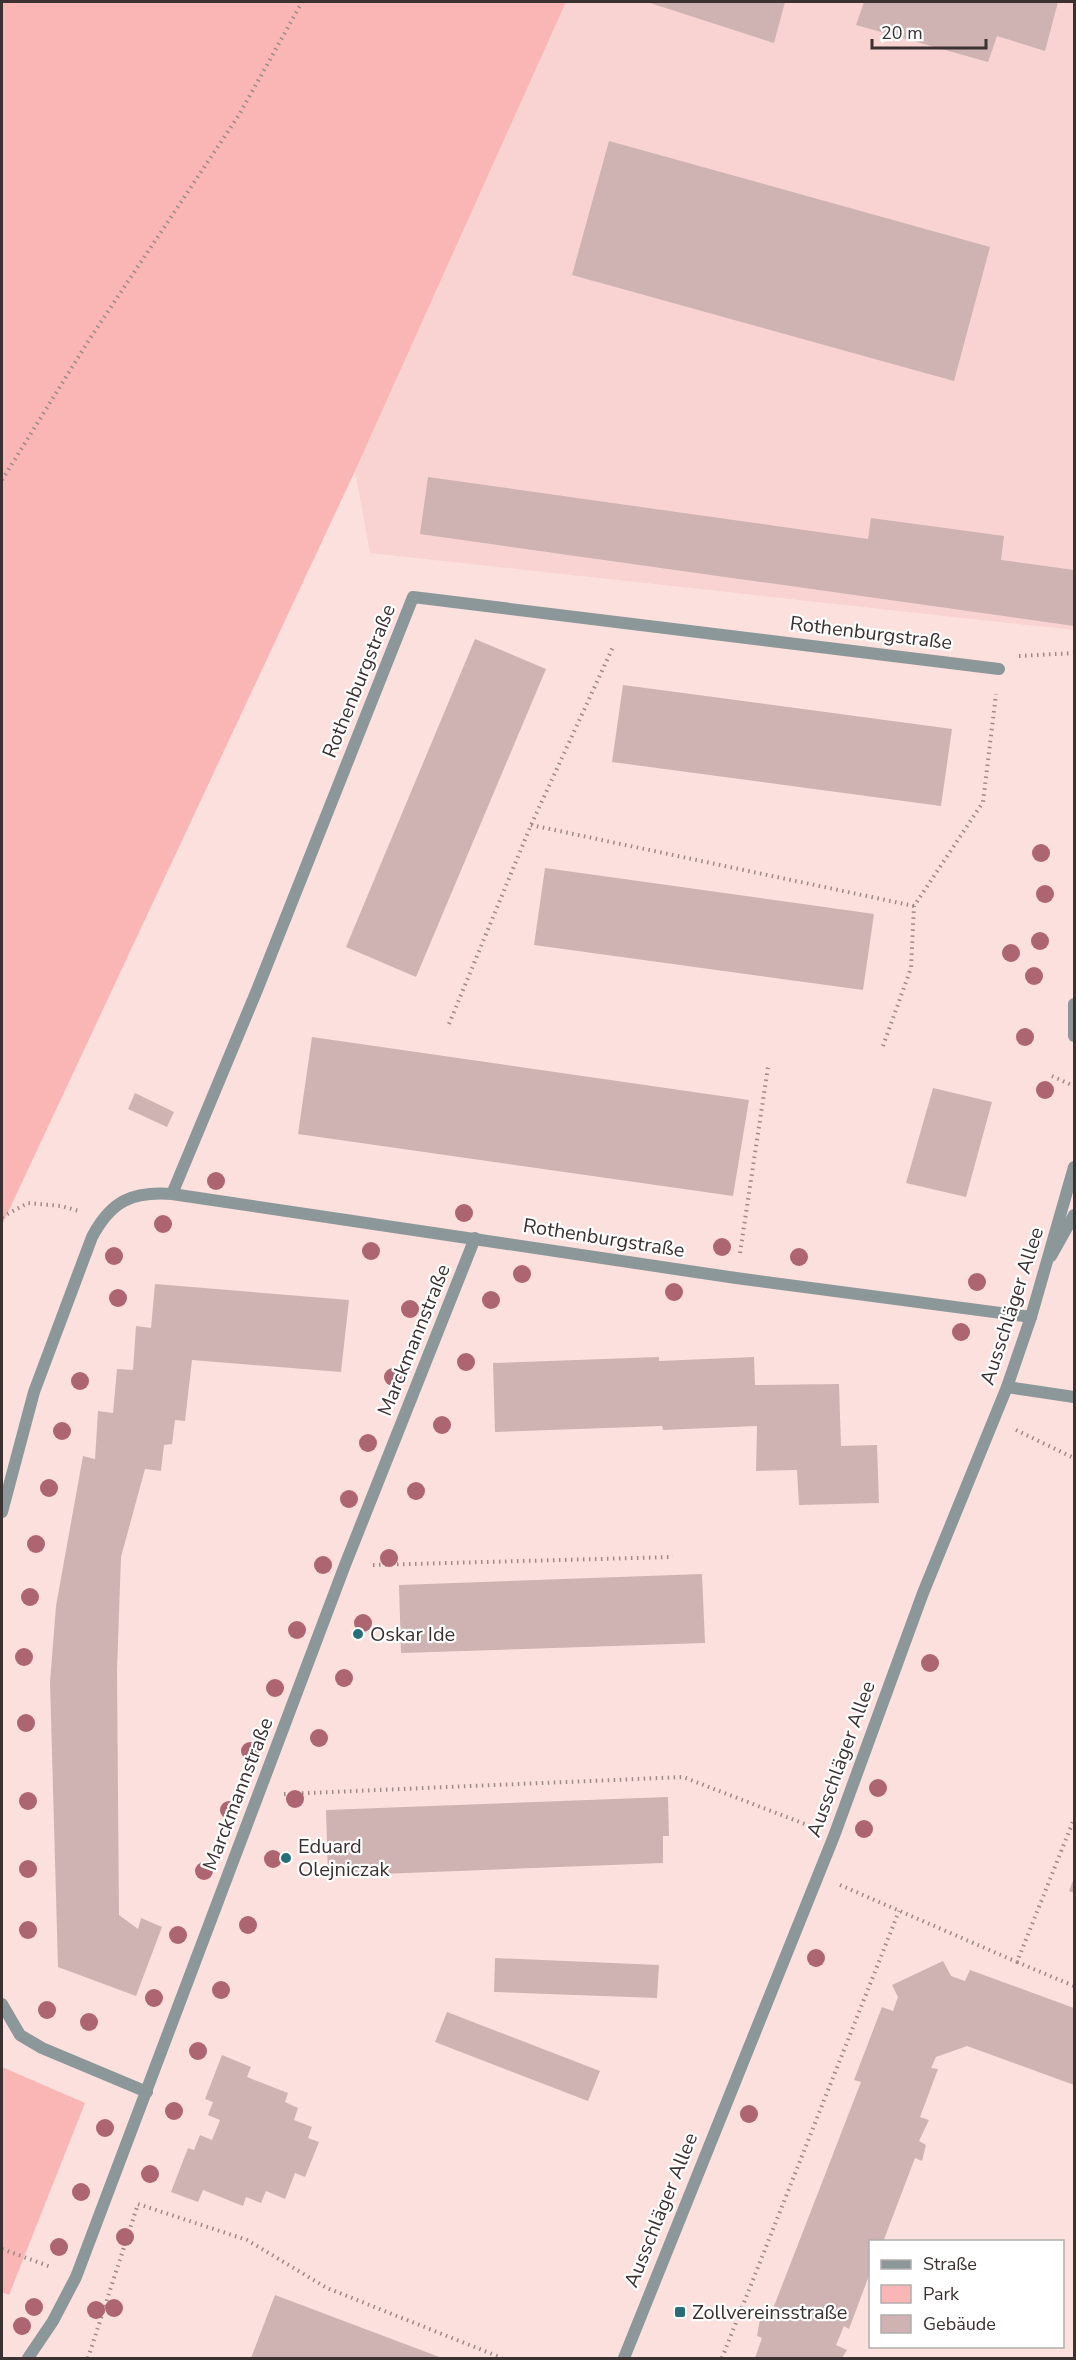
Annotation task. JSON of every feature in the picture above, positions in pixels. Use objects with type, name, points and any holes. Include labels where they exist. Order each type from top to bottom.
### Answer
[{"type":"street","name":"Rothenburgstraße","points":[[172,1194],[257,990],[413,597],[999,669]]},
{"type":"street","points":[[1074,1004],[1074,1036]]},
{"type":"street","name":"Ausschläger Allee","points":[[624,2358],[834,1836],[923,1593],[1006,1388],[1049,1260],[1074,1167]]},
{"type":"street","name":"Rothenburgstraße","points":[[102,1219],[127,1199],[138,1195],[172,1194],[736,1278],[1031,1317]]},
{"type":"street","points":[[1049,1260],[1074,1215]]},
{"type":"street","points":[[2,1512],[34,1392],[92,1237],[102,1219]]},
{"type":"street","name":"Marckmannstraße","points":[[28,2358],[53,2320],[76,2277],[345,1565],[476,1238]]},
{"type":"street","points":[[1006,1388],[1074,1397]]},
{"type":"street","points":[[2,2004],[20,2035],[42,2048],[147,2092]]},
{"type":"path","points":[[2,480],[89,340],[239,115],[302,2]]},
{"type":"path","points":[[449,1024],[531,825],[624,622]]},
{"type":"path","points":[[883,1046],[911,968],[914,906],[982,802],[999,669],[1013,656],[1074,653]]},
{"type":"path","points":[[531,825],[914,906]]},
{"type":"path","points":[[736,1278],[768,1067]]},
{"type":"path","points":[[1052,1076],[1074,1086]]},
{"type":"path","points":[[2,1217],[28,1203],[61,1206],[102,1219]]},
{"type":"path","points":[[993,1420],[1074,1458]]},
{"type":"path","points":[[345,1565],[673,1557]]},
{"type":"path","points":[[259,1795],[683,1777],[834,1836]]},
{"type":"path","points":[[1017,1962],[1074,1819]]},
{"type":"path","points":[[818,1875],[1074,1986]]},
{"type":"path","points":[[722,2358],[899,1911]]},
{"type":"path","points":[[88,2358],[138,2204],[247,2240],[327,2288],[502,2358]]},
{"type":"path","points":[[2,2249],[76,2277]]},
{"type":"shaded area","points":[[566,2],[1074,2],[1074,630],[370,553],[355,471]]},
{"type":"green space","points":[[2,2],[566,2],[355,471],[2,1225]]},
{"type":"green space","points":[[2,2067],[85,2103],[9,2295],[2,2292]]},
{"type":"building","points":[[647,2],[785,2],[774,43]]},
{"type":"building","points":[[864,2],[1058,2],[1045,51],[997,36],[988,62],[856,25]]},
{"type":"building","points":[[609,141],[990,247],[954,381],[572,275]]},
{"type":"building","points":[[428,477],[868,539],[871,518],[1004,536],[1001,560],[1074,570],[1074,626],[420,534]]},
{"type":"building","points":[[475,639],[546,669],[416,977],[346,947]]},
{"type":"building","points":[[623,685],[952,729],[941,806],[612,762]]},
{"type":"building","points":[[545,868],[874,914],[863,990],[534,945]]},
{"type":"building","points":[[312,1037],[749,1100],[733,1196],[298,1134]]},
{"type":"building","points":[[933,1088],[992,1102],[966,1197],[906,1183]]},
{"type":"building","points":[[135,1093],[174,1112],[167,1127],[128,1109]]},
{"type":"building","points":[[155,1284],[349,1300],[341,1372],[192,1360],[185,1421],[175,1420],[172,1444],[164,1445],[161,1471],[145,1469],[121,1557],[117,1670],[119,1915],[138,1929],[141,1918],[162,1927],[136,1996],[58,1967],[50,1682],[56,1606],[83,1456],[95,1459],[98,1411],[113,1413],[117,1369],[133,1370],[136,1326],[151,1328]]},
{"type":"building","points":[[659,1357],[659,1361],[754,1357],[755,1385],[839,1384],[841,1446],[877,1445],[879,1503],[799,1505],[797,1470],[756,1471],[757,1426],[663,1430],[662,1426],[495,1432],[493,1363]]},
{"type":"building","points":[[702,1574],[705,1643],[401,1653],[399,1585]]},
{"type":"building","points":[[668,1797],[669,1836],[663,1836],[663,1863],[328,1876],[326,1810]]},
{"type":"building","points":[[1074,1878],[1074,1893],[1069,1891]]},
{"type":"building","points":[[495,1958],[659,1965],[657,1998],[494,1992]]},
{"type":"building","points":[[943,1961],[951,1976],[965,1981],[970,1970],[1074,2008],[1074,2085],[967,2046],[936,2057],[931,2068],[938,2069],[920,2117],[929,2120],[919,2141],[926,2145],[922,2161],[915,2158],[884,2240],[869,2240],[869,2276],[849,2329],[844,2326],[836,2345],[847,2350],[842,2358],[755,2358],[762,2338],[757,2336],[760,2319],[769,2319],[861,2082],[854,2080],[882,2007],[893,2011],[898,1997],[892,1985]]},
{"type":"building","points":[[447,2012],[600,2071],[588,2101],[435,2042]]},
{"type":"building","points":[[222,2055],[251,2067],[247,2077],[288,2093],[285,2102],[298,2108],[294,2120],[312,2127],[308,2138],[319,2142],[305,2177],[295,2173],[285,2199],[266,2191],[261,2203],[246,2197],[243,2206],[203,2190],[198,2202],[171,2192],[188,2148],[194,2150],[200,2135],[212,2140],[220,2120],[208,2115],[213,2102],[205,2099]]},
{"type":"building","points":[[275,2295],[442,2358],[251,2358]]},
{"type":"place","name":"Oskar Ide","points":[[358,1634]]},
{"type":"place","name":"Eduard Olejniczak","points":[[286,1858]]},
{"type":"place","name":"Zollvereinsstraße","points":[[680,2312]]}]
